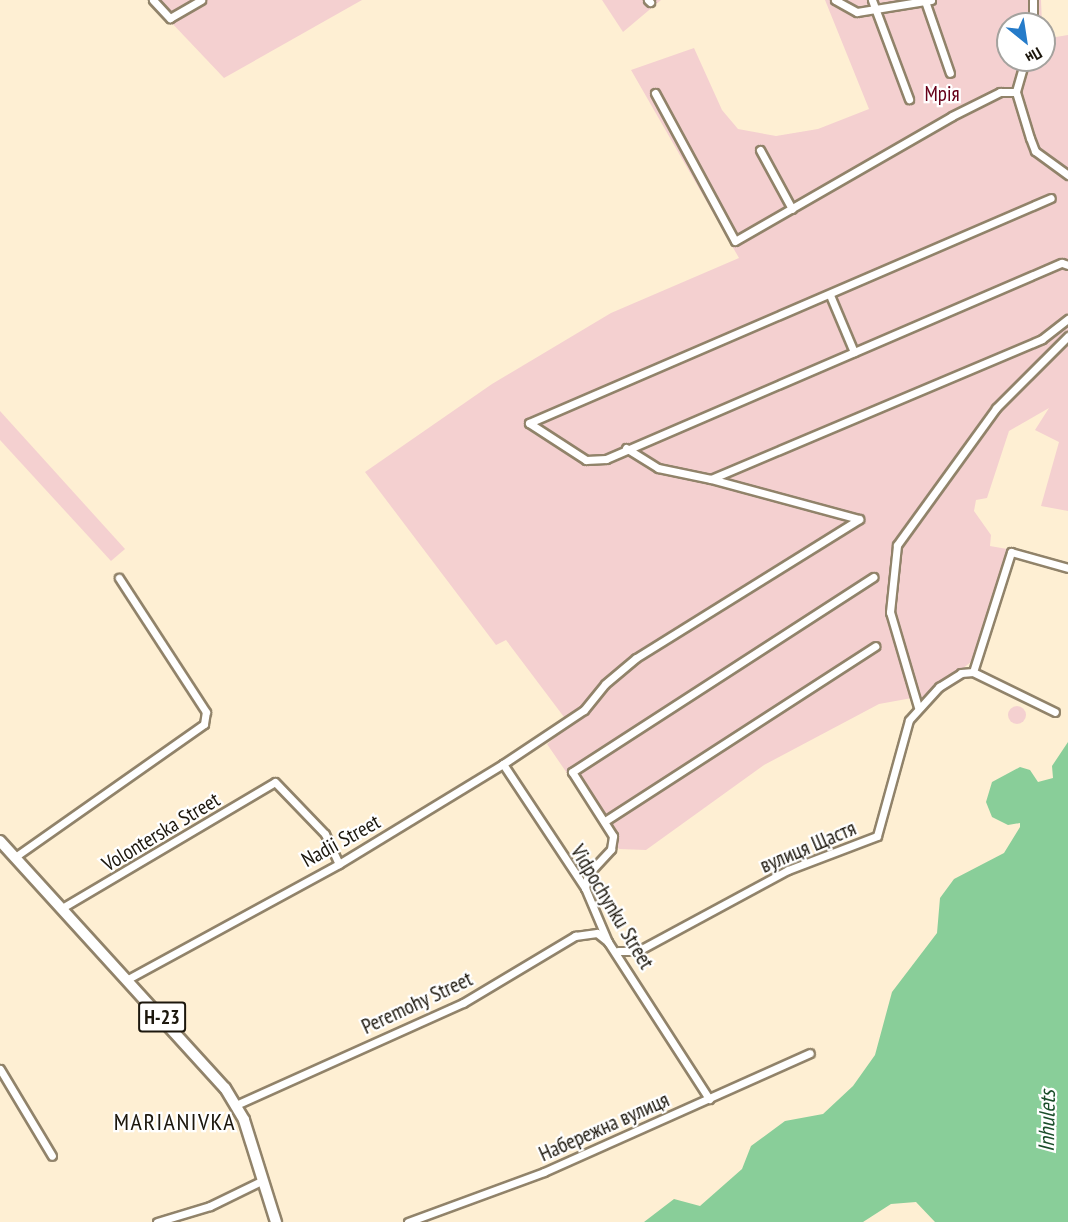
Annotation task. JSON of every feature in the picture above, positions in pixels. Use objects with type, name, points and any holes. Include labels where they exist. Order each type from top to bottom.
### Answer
[{"type":"main road","name":"Н-23","points":[[0,841],[128,979],[236,1105],[276,1222]]},
{"type":"street","points":[[153,0],[170,18],[201,0]]},
{"type":"street","points":[[835,0],[857,12],[928,0],[950,73]]},
{"type":"street","points":[[872,0],[909,99]]},
{"type":"street","points":[[1022,72],[1016,92],[1035,151],[1068,175]]},
{"type":"street","points":[[655,93],[735,241],[952,116],[1000,92],[1016,92]]},
{"type":"street","points":[[760,150],[792,209]]},
{"type":"street","points":[[1051,198],[529,423],[586,460],[597,461],[1062,263],[1068,266]]},
{"type":"street","points":[[830,295],[854,352]]},
{"type":"street","points":[[626,448],[658,468],[711,479],[1042,339],[1068,319]]},
{"type":"street","points":[[918,707],[890,612],[897,545],[996,408],[1068,336]]},
{"type":"street","name":"Nadii Street","points":[[128,979],[339,864],[503,764],[566,724],[636,658],[859,519],[711,479]]},
{"type":"street","points":[[1055,712],[973,672],[1011,552],[1068,568]]},
{"type":"street","points":[[585,888],[588,874],[611,849],[614,836],[572,772],[873,577]]},
{"type":"street","points":[[15,857],[204,724],[206,712],[119,578]]},
{"type":"street","points":[[605,821],[875,646]]},
{"type":"street","name":"вулиця Щастя","points":[[618,951],[638,951],[788,870],[877,836],[903,732],[918,707],[950,679],[973,672]]},
{"type":"street","name":"Vidpochynku Street","points":[[503,764],[585,888],[608,942],[618,951],[709,1099]]},
{"type":"street","name":"Volonterska Street","points":[[62,908],[275,782],[325,834],[339,864]]},
{"type":"street","name":"Peremohy Street","points":[[236,1105],[463,1003],[575,936],[597,933],[608,942]]},
{"type":"street","name":"Набережна вулиця","points":[[408,1222],[544,1172],[810,1053]]},
{"type":"street","points":[[0,1069],[52,1156]]},
{"type":"street","points":[[157,1222],[210,1206],[263,1180]]},
{"type":"green space","points":[[150,0],[362,0],[224,78]]},
{"type":"green space","points":[[602,0],[661,0],[623,32]]},
{"type":"green space","name":"Мрія","points":[[825,0],[1041,0],[1042,12],[996,12],[996,72],[1056,72],[1056,37],[1068,35],[1068,511],[1041,506],[1059,442],[1035,430],[1049,408],[1009,431],[987,498],[976,500],[974,511],[991,535],[990,546],[1007,549],[976,658],[920,702],[895,624],[899,547],[993,419],[1059,352],[1056,347],[993,407],[894,545],[887,612],[912,698],[879,704],[764,765],[646,850],[619,849],[547,744],[570,725],[506,640],[496,645],[365,472],[492,384],[611,313],[739,258],[631,70],[694,48],[722,110],[738,129],[776,136],[818,129],[869,109]]},
{"type":"green space","points":[[0,411],[125,549],[111,561],[0,440]]},
{"type":"green space","points":[[1017,706],[1023,709],[1026,715],[1023,721],[1017,724],[1011,721],[1008,715],[1011,709]]},
{"type":"water","name":"Inhulets","points":[[1068,742],[1068,1222],[935,1222],[916,1202],[891,1204],[863,1222],[644,1222],[674,1199],[700,1206],[742,1169],[751,1146],[785,1121],[823,1114],[853,1086],[875,1055],[892,992],[937,933],[940,898],[954,879],[1004,853],[1020,827],[1020,823],[1008,825],[992,817],[986,802],[992,782],[1020,767],[1030,770],[1038,782],[1053,778],[1052,766]]},
{"type":"district","name":"MARIANIVKA","points":[[175,1122]]}]
